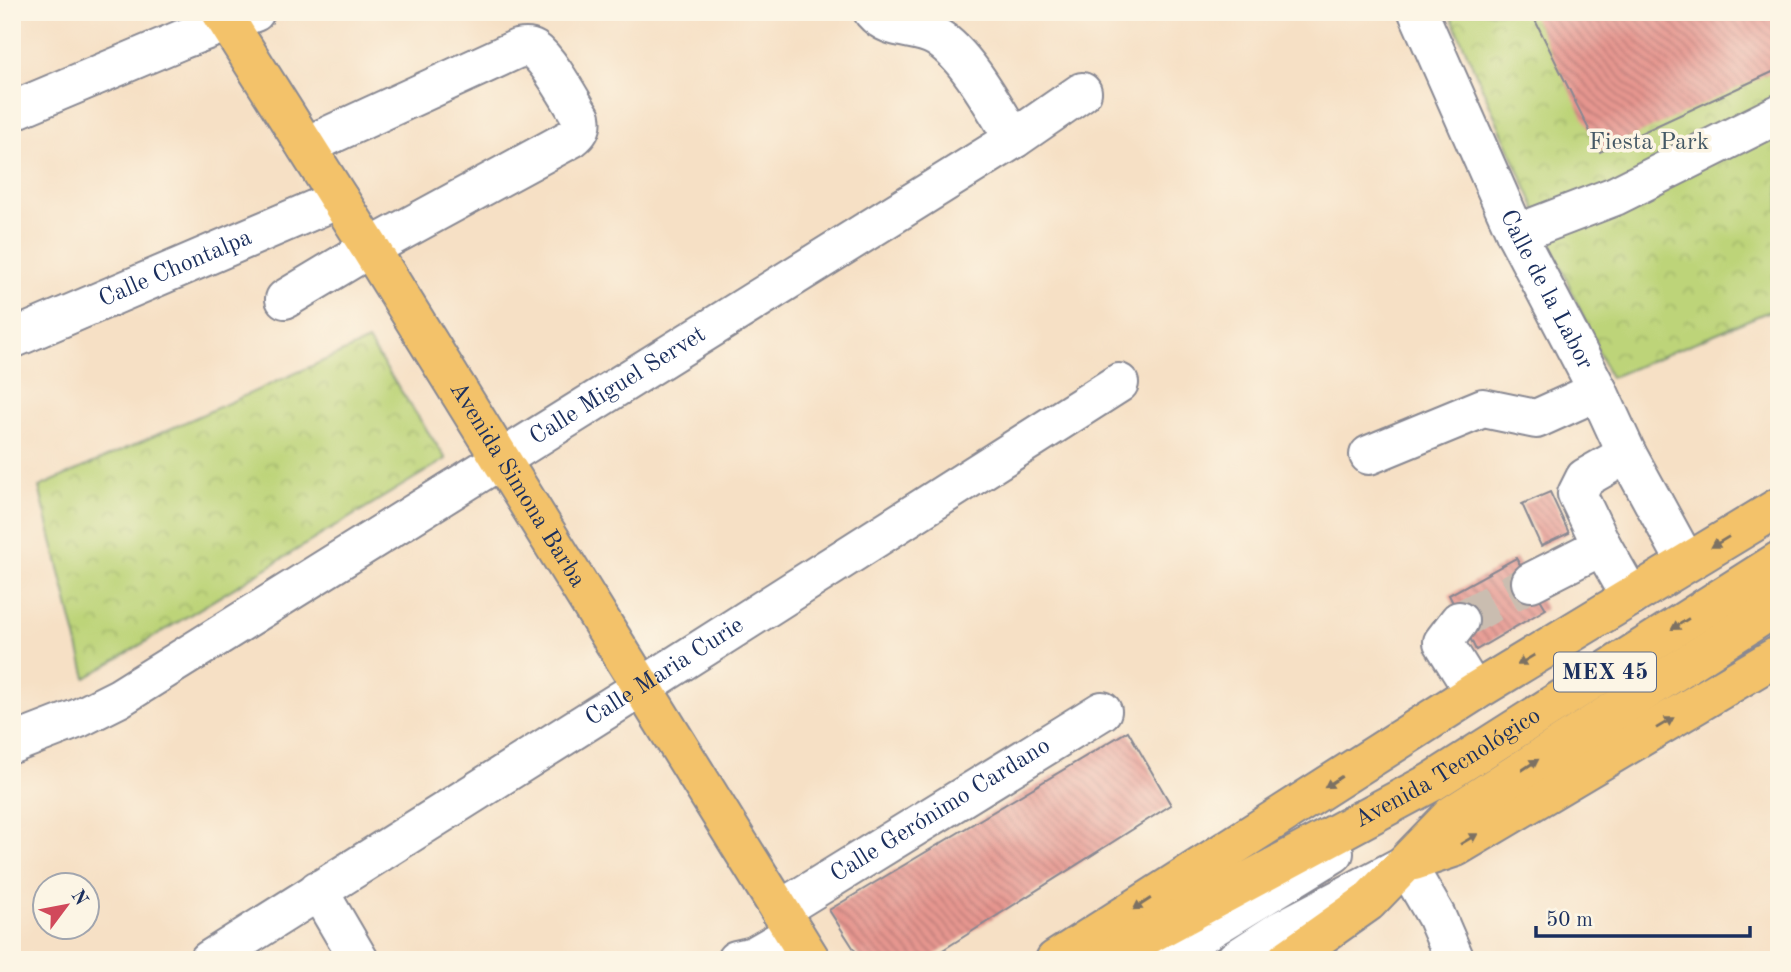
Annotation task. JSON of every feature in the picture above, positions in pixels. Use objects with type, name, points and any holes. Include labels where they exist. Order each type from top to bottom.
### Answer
[{"type":"main road","name":"Avenida Simona Barba","points":[[235,16],[306,146],[795,934]]},
{"type":"main road","points":[[1055,960],[1474,692],[1779,507]]},
{"type":"main road","name":"Avenida Tecnológico","points":[[1106,960],[1155,930],[1432,782],[1779,561]]},
{"type":"main road","name":"Avenida Tecnológico","points":[[1294,957],[1368,902],[1452,815],[1779,605]]},
{"type":"main road","points":[[1406,864],[1456,847],[1778,656]]},
{"type":"street","points":[[873,12],[892,26],[925,32],[940,39],[969,69],[1014,139]]},
{"type":"street","name":"Calle de la Labor","points":[[1418,12],[1516,234],[1598,391],[1627,454],[1686,562]]},
{"type":"street","points":[[12,111],[235,16]]},
{"type":"street","points":[[285,299],[370,248],[572,138],[581,129],[581,117],[536,52],[526,48],[517,49],[306,146]]},
{"type":"street","name":"Calle Miguel Servet","points":[[12,744],[79,718],[119,698],[1014,139],[1082,92]]},
{"type":"street","points":[[1516,234],[1615,196],[1779,114]]},
{"type":"street","name":"Calle Chontalpa","points":[[12,339],[339,199]]},
{"type":"street","name":"Calle Maria Curie","points":[[209,960],[1119,383]]},
{"type":"street","points":[[1369,456],[1483,408],[1536,419],[1598,391]]},
{"type":"street","points":[[1627,454],[1585,478],[1577,494],[1602,547],[1631,597]]},
{"type":"street","points":[[1531,582],[1602,547]]},
{"type":"street","points":[[1460,621],[1444,642],[1474,692]]},
{"type":"street","name":"Calle Gerónimo Cardano","points":[[748,958],[795,934],[1102,711]]},
{"type":"street","points":[[1159,960],[1364,835],[1432,782]]},
{"type":"street","points":[[1235,960],[1281,930],[1406,864],[1436,916],[1455,960]]},
{"type":"street","points":[[318,890],[359,960]]},
{"type":"green space","name":"Fiesta Park","points":[[1449,12],[1779,12],[1779,307],[1610,378]]},
{"type":"green space","points":[[368,341],[446,459],[86,678],[39,487]]},
{"type":"building","points":[[1531,12],[1779,12],[1779,69],[1600,152]]},
{"type":"building","points":[[1550,492],[1569,533],[1541,546],[1522,504]]},
{"type":"building","points":[[1516,558],[1546,609],[1476,650],[1449,595]]},
{"type":"building","points":[[1128,731],[1171,805],[927,960],[861,960],[829,910]]},
{"type":"building","points":[[1217,934],[1228,950],[1213,960],[1176,960]]},
{"type":"tunnel","points":[[1459,621],[1531,582]]}]
